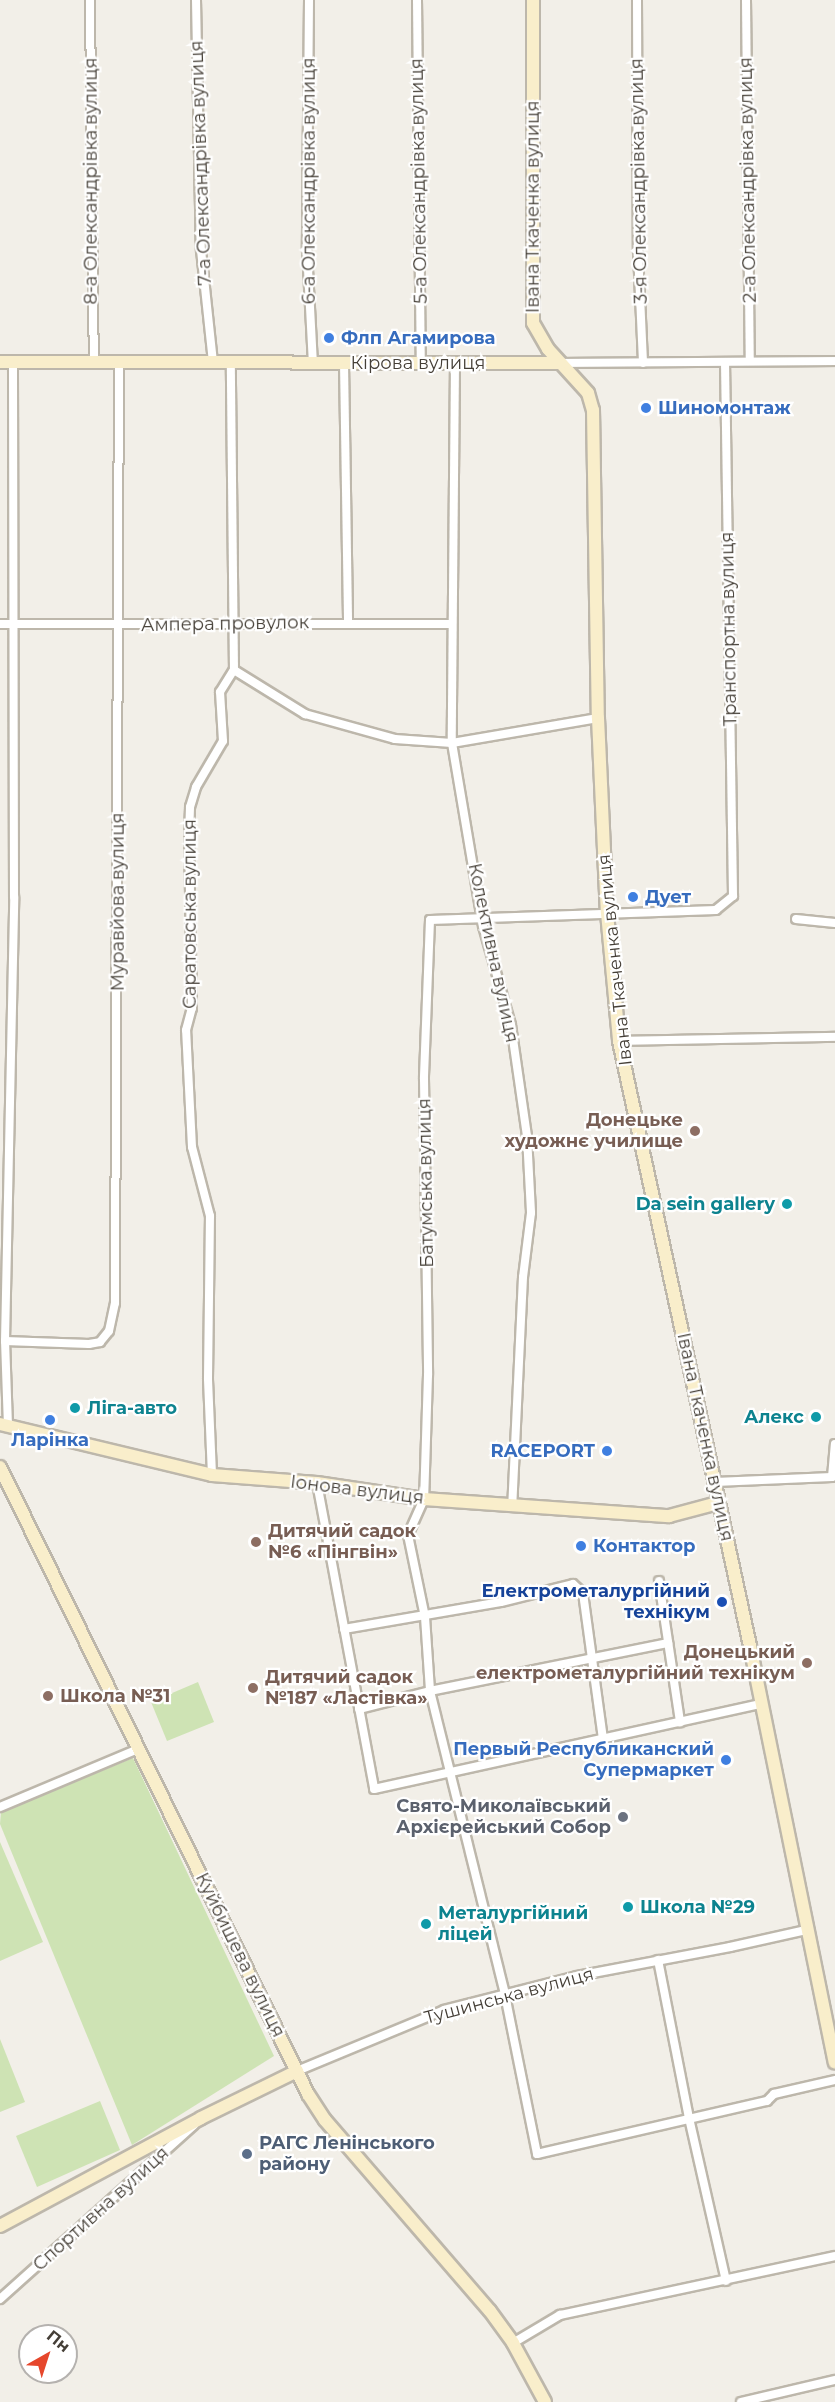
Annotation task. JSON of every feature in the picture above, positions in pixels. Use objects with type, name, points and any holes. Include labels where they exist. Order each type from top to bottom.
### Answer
[{"type":"main road","name":"Івана Ткаченка вулиця","points":[[533,0],[533,315],[536,332],[560,363],[581,383],[591,399],[593,410],[598,718],[607,913],[619,1041],[715,1482],[835,2062]]},
{"type":"main road","name":"Кірова вулиця","points":[[6,362],[560,363]]},
{"type":"main road","name":"Іонова вулиця","points":[[4,1425],[212,1475],[316,1483],[424,1499],[512,1507],[669,1516],[718,1503]]},
{"type":"main road","name":"Куйбишева вулиця","points":[[0,1467],[297,2071],[325,2120],[490,2310],[513,2343],[545,2402]]},
{"type":"main road","name":"Спортивна вулиця","points":[[0,2226],[201,2118],[297,2071]]},
{"type":"street","name":"8-а Олександрівка вулиця","points":[[90,0],[94,362]]},
{"type":"street","name":"7-а Олександрівка вулиця","points":[[196,0],[201,250],[213,362]]},
{"type":"street","name":"6-а Олександрівка вулиця","points":[[309,0],[307,250],[313,363]]},
{"type":"street","name":"5-а Олександрівка вулиця","points":[[417,0],[421,363]]},
{"type":"street","name":"3-я Олександрівка вулиця","points":[[637,0],[638,252],[643,363]]},
{"type":"street","name":"2-а Олександрівка вулиця","points":[[746,0],[750,360]]},
{"type":"street","name":"Кірова вулиця","points":[[560,363],[835,361]]},
{"type":"street","points":[[4,1425],[14,897],[13,624],[6,362]]},
{"type":"street","name":"Муравйова вулиця","points":[[5,1341],[89,1344],[100,1341],[109,1331],[115,1303],[118,1137],[119,362]]},
{"type":"street","name":"Саратовська вулиця","points":[[212,1475],[208,1378],[210,1215],[192,1147],[186,1029],[192,1008],[189,836],[190,807],[196,787],[223,741],[220,692],[234,670],[236,625],[231,362]]},
{"type":"street","name":"Транспортна вулиця","points":[[607,913],[716,910],[733,896],[725,362]]},
{"type":"street","points":[[344,363],[348,622]]},
{"type":"street","name":"Колективна вулиця","points":[[455,363],[451,624],[452,743],[482,918],[511,1025],[526,1136],[531,1213],[523,1277],[512,1507]]},
{"type":"street","name":"Ампера провулок","points":[[0,624],[117,626],[348,622],[451,624]]},
{"type":"street","points":[[234,670],[305,714],[395,739],[452,743],[598,718]]},
{"type":"street","points":[[482,918],[607,913]]},
{"type":"street","name":"Батумська вулиця","points":[[424,1499],[428,1375],[424,1079],[429,920],[482,918]]},
{"type":"street","points":[[796,919],[835,923]]},
{"type":"street","points":[[619,1041],[835,1037]]},
{"type":"street","points":[[715,1482],[832,1477],[835,1444]]},
{"type":"street","points":[[316,1483],[374,1789],[761,1704]]},
{"type":"street","points":[[424,1499],[408,1535],[425,1617],[430,1691],[505,1995],[537,2154],[767,2101],[774,2094],[835,2080]]},
{"type":"street","points":[[659,1581],[680,1722]]},
{"type":"street","points":[[344,1629],[425,1617],[573,1584],[583,1593],[603,1739]]},
{"type":"street","points":[[358,1709],[430,1691],[668,1643]]},
{"type":"street","points":[[0,1807],[138,1749]]},
{"type":"street","name":"Тушинська вулиця","points":[[297,2071],[444,2010],[577,1976],[806,1930]]},
{"type":"street","points":[[658,1960],[689,2118],[726,2281]]},
{"type":"street","name":"Спортивна вулиця","points":[[0,2299],[201,2118]]},
{"type":"street","points":[[513,2343],[560,2315],[835,2256]]},
{"type":"street","points":[[741,2402],[835,2380]]},
{"type":"green space","points":[[198,1682],[214,1722],[167,1741],[151,1702]]},
{"type":"green space","points":[[133,1758],[274,2056],[132,2145],[0,1824],[1,1812]]},
{"type":"green space","points":[[0,1842],[43,1942],[0,1961]]},
{"type":"green space","points":[[0,2039],[25,2102],[0,2112]]},
{"type":"green space","points":[[100,2101],[120,2150],[37,2187],[16,2136]]},
{"type":"place","name":"Флп Агамирова","points":[[329,338]]},
{"type":"place","name":"Шиномонтаж","points":[[646,408]]},
{"type":"place","name":"Дует","points":[[633,897]]},
{"type":"place","name":"Донецьке художнє училище","points":[[695,1131]]},
{"type":"place","name":"Da sein gallery","points":[[787,1204]]},
{"type":"place","name":"Ліга-авто","points":[[75,1408]]},
{"type":"place","name":"Алекс","points":[[816,1417]]},
{"type":"place","name":"Ларінка","points":[[50,1420]]},
{"type":"place","name":"RACEPORT","points":[[607,1451]]},
{"type":"place","name":"Дитячий садок №6 «Пінгвін»","points":[[256,1542]]},
{"type":"place","name":"Контактор","points":[[581,1546]]},
{"type":"place","name":"Електрометалургійний технікум","points":[[722,1602]]},
{"type":"place","name":"Донецький електрометалургійний технікум","points":[[807,1663]]},
{"type":"place","name":"Дитячий садок №187 «Ластівка»","points":[[253,1688]]},
{"type":"place","name":"Школа №31","points":[[48,1696]]},
{"type":"place","name":"Первый Республиканский Супермаркет","points":[[726,1760]]},
{"type":"place","name":"Свято-Миколаївський Архієрейський Собор","points":[[623,1817]]},
{"type":"place","name":"Школа №29","points":[[628,1907]]},
{"type":"place","name":"Металургійний ліцей","points":[[426,1924]]},
{"type":"place","name":"РАГС Ленінського району","points":[[247,2154]]}]
